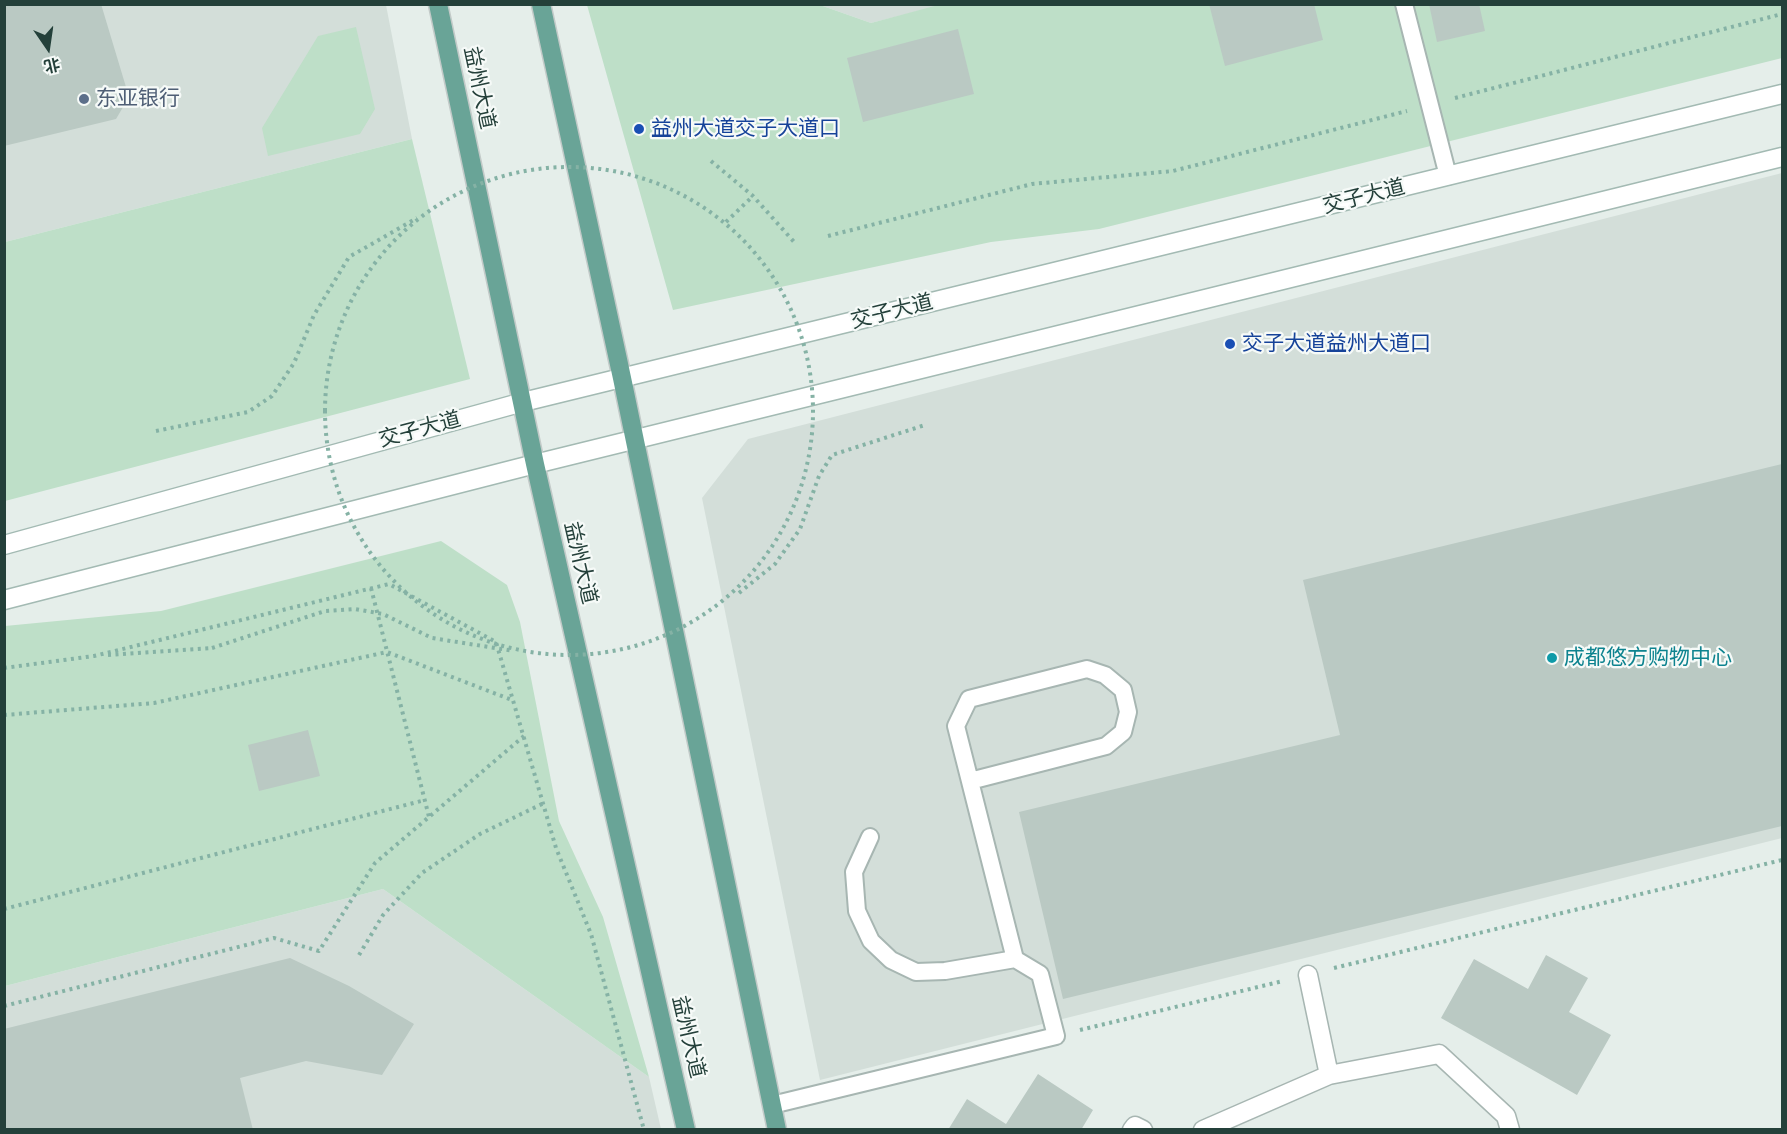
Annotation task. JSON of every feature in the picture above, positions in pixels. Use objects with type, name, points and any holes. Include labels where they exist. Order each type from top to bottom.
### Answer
[{"type":"main road","name":"益州大道","points":[[438,4],[535,464],[686,1130]]},
{"type":"main road","points":[[541,4],[622,378],[777,1130]]},
{"type":"main road","name":"交子大道","points":[[4,544],[523,402],[1782,94]]},
{"type":"main road","points":[[4,600],[535,464],[1782,157]]},
{"type":"main road","points":[[1308,975],[1329,1075]]},
{"type":"main road","points":[[1203,1130],[1329,1075],[1439,1054],[1506,1116],[1510,1130]]},
{"type":"main road","points":[[1132,1130],[1135,1126],[1143,1130]]},
{"type":"lane","points":[[1404,4],[1448,176]]},
{"type":"lane","points":[[970,781],[1106,746],[1123,732],[1128,712],[1123,690],[1105,675],[1088,669],[969,699],[956,726],[1015,959]]},
{"type":"lane","points":[[772,1105],[1056,1036],[1040,974],[1015,959],[945,971],[916,972],[891,960],[871,941],[857,911],[854,872],[870,837]]},
{"type":"path","points":[[828,236],[1032,184],[1173,171],[1782,14]]},
{"type":"path","points":[[711,161],[753,196],[795,243]]},
{"type":"path","points":[[156,430],[248,412],[272,396],[294,363],[314,315],[349,257],[475,184],[539,168],[605,168],[669,187],[726,222],[768,266],[797,319],[813,377],[814,438],[799,497],[771,550],[739,593]]},
{"type":"path","points":[[726,222],[753,196]]},
{"type":"path","points":[[417,218],[362,277],[330,350],[323,430],[331,464],[342,508],[385,576],[448,626],[524,653]]},
{"type":"path","points":[[4,668],[94,656],[212,648],[325,611],[355,609],[383,615],[432,638],[524,653],[597,655],[669,636],[739,593],[775,564],[800,529],[819,476],[832,455],[925,425]]},
{"type":"path","points":[[94,656],[389,584],[496,642],[556,848],[591,934],[644,1130]]},
{"type":"path","points":[[371,588],[429,816]]},
{"type":"path","points":[[4,715],[154,703],[387,652],[513,700]]},
{"type":"path","points":[[4,1006],[274,938],[319,951],[375,863],[524,736]]},
{"type":"path","points":[[4,909],[425,800]]},
{"type":"path","points":[[359,955],[383,915],[422,873],[480,834],[544,803]]},
{"type":"path","points":[[1056,1036],[1782,860]]},
{"type":"shaded area","points":[[5,5],[386,5],[412,139],[5,242]]},
{"type":"shaded area","points":[[820,5],[942,5],[871,23]]},
{"type":"shaded area","points":[[1782,173],[1782,838],[820,1080],[702,498],[748,439]]},
{"type":"shaded area","points":[[383,889],[649,1077],[661,1129],[5,1130],[5,986]]},
{"type":"green space","points":[[942,4],[1782,4],[1782,58],[1099,229],[991,242],[673,310],[587,5],[820,5],[871,23]]},
{"type":"green space","points":[[356,27],[375,109],[360,134],[268,156],[262,128],[318,36]]},
{"type":"green space","points":[[412,139],[470,379],[5,501],[5,242]]},
{"type":"green space","points":[[441,541],[507,585],[520,622],[559,821],[603,917],[649,1077],[383,889],[5,986],[5,626],[161,611]]},
{"type":"building","points":[[4,4],[101,4],[129,97],[116,119],[4,146]]},
{"type":"building","points":[[1209,4],[1314,4],[1323,40],[1225,66]]},
{"type":"building","points":[[1429,4],[1479,4],[1485,31],[1437,42]]},
{"type":"building","points":[[958,29],[974,94],[863,122],[847,58]]},
{"type":"building","name":"成都悠方购物中心","points":[[1782,464],[1782,826],[1063,999],[1019,812],[1340,735],[1303,580]]},
{"type":"building","points":[[308,730],[320,776],[259,791],[248,745]]},
{"type":"building","points":[[1546,955],[1588,978],[1569,1012],[1611,1035],[1577,1095],[1441,1018],[1474,959],[1528,989]]},
{"type":"building","points":[[290,958],[349,986],[414,1024],[382,1075],[306,1061],[240,1078],[253,1130],[4,1130],[4,1029]]},
{"type":"building","points":[[1038,1074],[1093,1110],[1081,1130],[948,1130],[967,1099],[1006,1124]]},
{"type":"place","name":"东亚银行","points":[[84,99]]},
{"type":"place","name":"益州大道交子大道口","points":[[639,129]]},
{"type":"place","name":"交子大道益州大道口","points":[[1230,344]]},
{"type":"place","name":"成都悠方购物中心","points":[[1552,658]]}]
